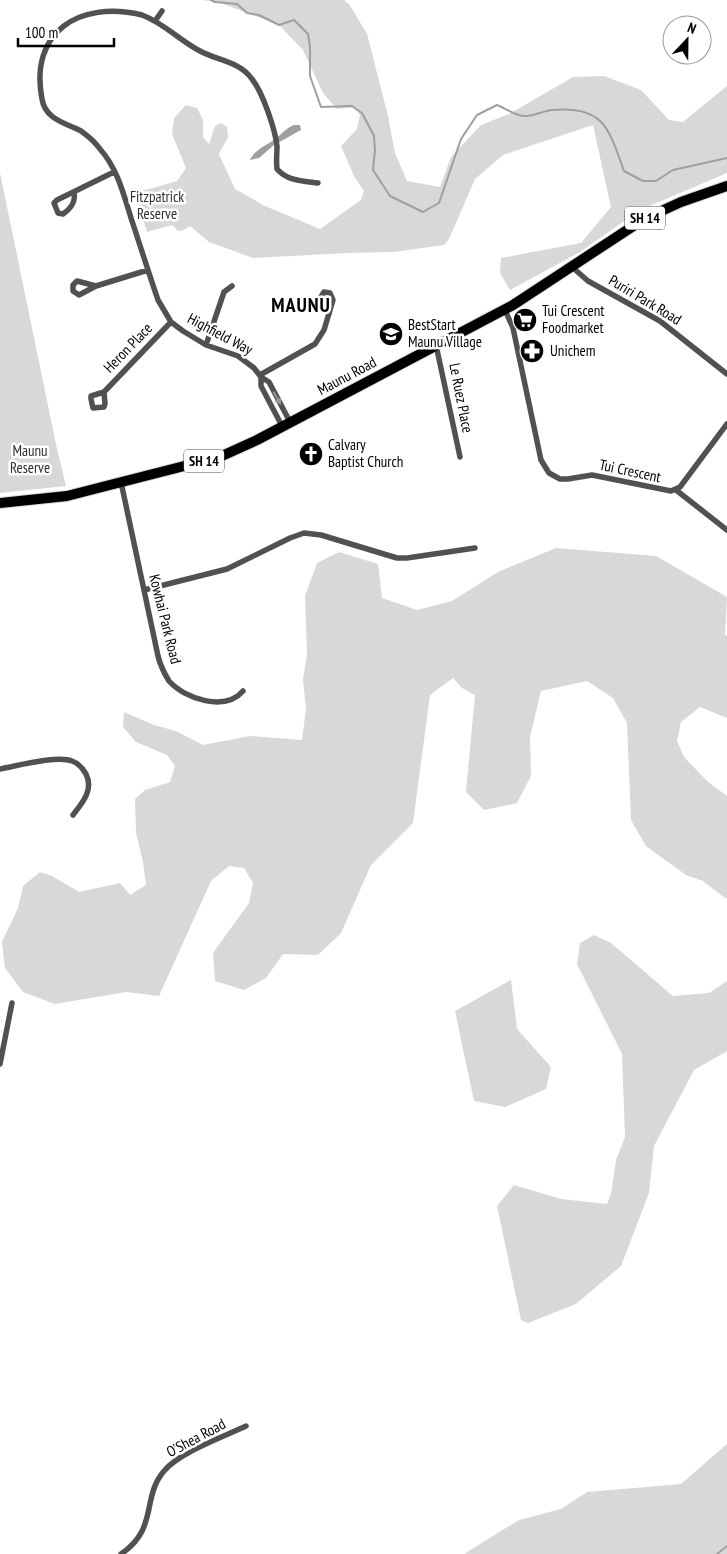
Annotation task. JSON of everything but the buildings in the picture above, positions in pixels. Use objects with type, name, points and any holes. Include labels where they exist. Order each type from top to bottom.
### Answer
[{"type":"main road","name":"Maunu Road","points":[[0,504],[67,496],[200,462],[224,454],[286,424],[505,310],[644,219],[681,202],[727,186]]},
{"type":"street","name":"Highfield Way","points":[[286,424],[269,382],[260,376],[254,368],[238,356],[206,345],[171,322],[158,300],[119,182],[101,149],[82,132],[46,112],[40,89],[40,71],[46,44],[61,25],[76,15],[92,9],[116,8],[131,11],[156,21],[204,54],[230,62],[246,72],[258,88],[275,137],[277,169],[282,175],[293,180],[318,183]]},
{"type":"street","points":[[156,21],[162,11]]},
{"type":"street","points":[[74,193],[114,172]]},
{"type":"street","name":"Puriri Park Road","points":[[572,267],[588,281],[660,321],[727,374]]},
{"type":"street","points":[[96,286],[148,270]]},
{"type":"street","points":[[206,345],[224,292],[232,286]]},
{"type":"street","name":"Tui Crescent","points":[[505,310],[513,328],[541,460],[549,473],[560,479],[568,480],[592,475],[665,492],[676,490],[727,424]]},
{"type":"street","points":[[260,376],[315,344],[324,330],[328,314]]},
{"type":"street","name":"Heron Place","points":[[104,392],[171,322]]},
{"type":"street","name":"Le Ruez Place","points":[[436,345],[460,457]]},
{"type":"street","name":"Highfield Way","points":[[260,376],[261,386],[286,424]]},
{"type":"street","name":"Kowhai Park Road","points":[[121,482],[160,665],[170,681],[194,698],[208,701],[233,699],[243,691]]},
{"type":"street","points":[[676,490],[727,530]]},
{"type":"street","points":[[144,590],[228,569],[304,533],[313,533],[386,554],[407,558],[475,548]]},
{"type":"street","points":[[0,769],[57,759],[72,761],[78,764],[84,770],[89,783],[87,796],[73,815]]},
{"type":"street","points":[[0,1064],[12,1003]]},
{"type":"street","name":"O'Shea Road","points":[[121,1554],[131,1547],[141,1534],[148,1518],[156,1486],[164,1471],[181,1457],[246,1426]]},
{"type":"green space","name":"Fitzpatrick Reserve","points":[[201,0],[344,0],[349,4],[367,34],[388,116],[395,153],[407,181],[440,187],[451,157],[481,125],[511,113],[573,77],[604,76],[641,90],[669,120],[683,122],[727,86],[727,173],[640,210],[580,252],[510,290],[500,273],[501,258],[581,243],[611,207],[593,125],[503,155],[475,179],[449,239],[444,245],[394,252],[253,258],[209,242],[190,226],[178,231],[172,225],[147,232],[135,193],[177,181],[186,168],[172,134],[174,118],[186,105],[197,108],[203,120],[203,137],[209,144],[215,126],[221,123],[227,127],[228,137],[219,154],[235,189],[265,206],[320,229],[361,200],[364,191],[354,176],[341,146],[357,129],[360,115],[353,107],[337,109],[323,93],[303,50],[279,25],[218,2]]},
{"type":"green space","name":"Maunu Reserve","points":[[0,173],[66,486],[0,493]]},
{"type":"green space","points":[[556,548],[656,556],[727,597],[725,635],[727,636],[727,718],[700,707],[681,722],[677,741],[684,757],[708,782],[727,796],[727,898],[703,881],[686,875],[646,846],[631,820],[627,723],[613,698],[587,681],[541,691],[530,737],[531,776],[517,803],[484,810],[466,792],[475,695],[462,688],[453,678],[430,695],[413,823],[371,865],[341,933],[318,955],[283,954],[266,978],[244,990],[215,981],[213,953],[249,903],[253,883],[244,868],[229,866],[211,881],[159,996],[126,992],[55,1004],[23,992],[5,968],[2,942],[18,908],[23,886],[40,872],[52,876],[79,892],[120,883],[130,895],[146,885],[136,833],[135,799],[145,790],[170,782],[175,766],[167,755],[136,742],[123,727],[124,712],[154,725],[176,731],[203,745],[250,736],[302,740],[306,709],[303,680],[307,654],[305,596],[317,563],[339,552],[378,564],[382,598],[417,610],[452,601],[498,572]]},
{"type":"green space","points":[[594,935],[611,943],[673,996],[709,993],[727,981],[727,1051],[694,1070],[654,1146],[649,1193],[621,1266],[576,1304],[528,1323],[521,1320],[497,1206],[514,1185],[561,1199],[607,1204],[611,1194],[616,1160],[625,1137],[622,1054],[577,964],[580,943]]},
{"type":"green space","points":[[511,980],[517,1029],[551,1067],[546,1089],[505,1107],[474,1101],[455,1011]]},
{"type":"green space","points":[[727,1444],[727,1554],[464,1554],[519,1520],[561,1509],[587,1492],[681,1484]]},
{"type":"shaded area","points":[[294,125],[300,125],[301,130],[274,145],[259,158],[250,160],[258,150]]},
{"type":"waterway","points":[[211,0],[237,4],[247,13],[259,15],[279,25],[294,20],[308,34],[310,76],[321,107],[352,106],[362,113],[374,136],[373,170],[390,196],[423,212],[439,203],[461,139],[477,115],[497,105],[522,116],[545,111],[569,109],[594,116],[608,132],[624,171],[643,181],[656,181],[673,170],[727,158]]},
{"type":"waterway","points":[[717,1554],[727,1546]]},
{"type":"place","name":"Tui Crescent Foodmarket","points":[[525,320]]},
{"type":"place","name":"BestStart Maunu Village","points":[[391,334]]},
{"type":"place","name":"Unichem","points":[[532,351]]},
{"type":"place","name":"Calvary Baptist Church","points":[[311,454]]},
{"type":"district","name":"MAUNU","points":[[301,305]]}]
